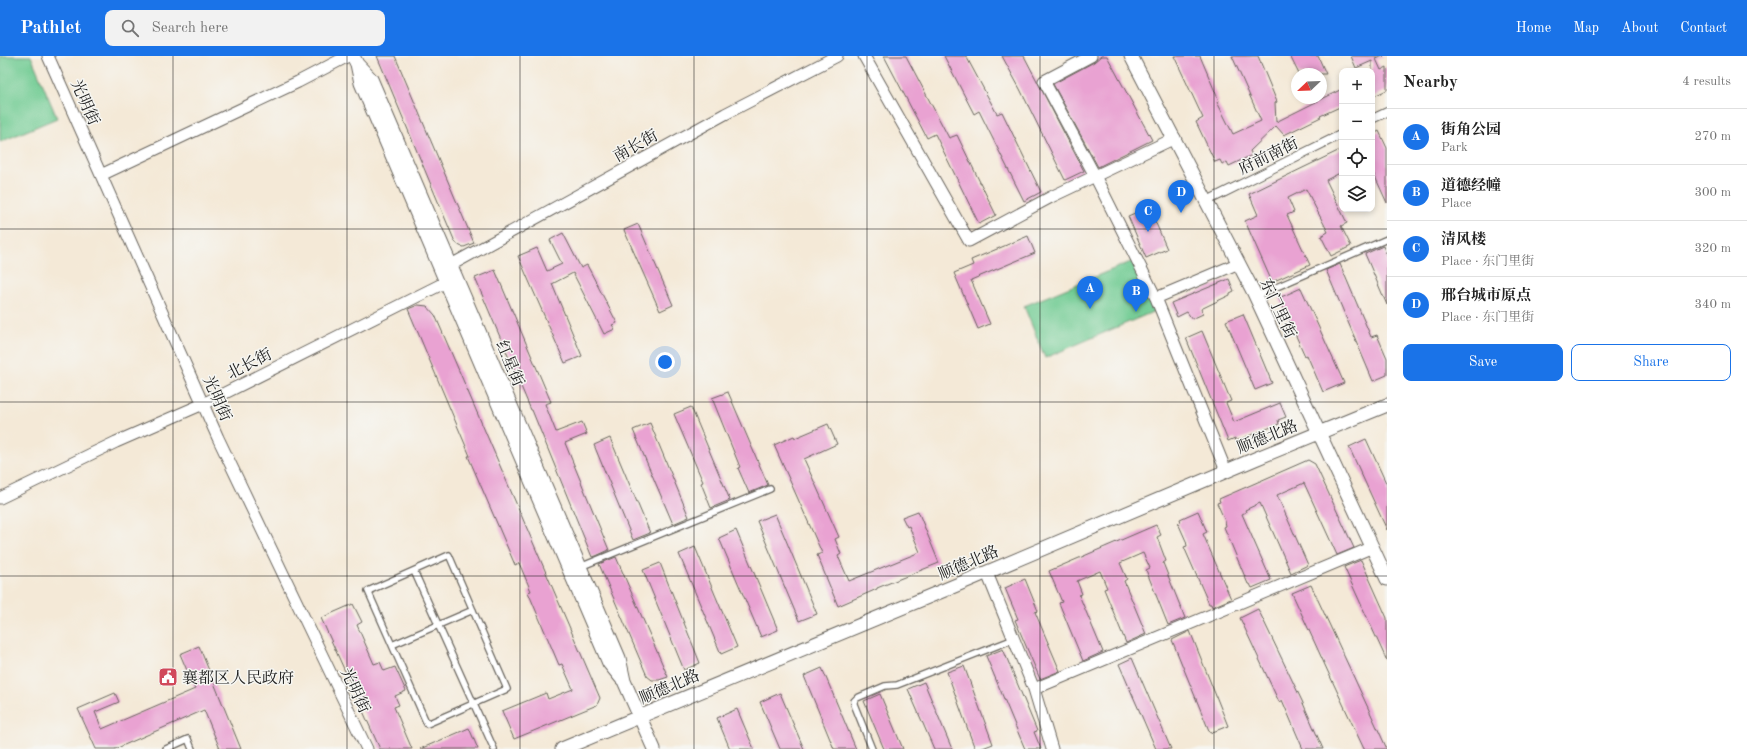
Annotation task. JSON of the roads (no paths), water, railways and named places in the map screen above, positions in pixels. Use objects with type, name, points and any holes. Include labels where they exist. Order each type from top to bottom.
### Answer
[{"type":"street","name":"光明街","points":[[48,56],[100,176],[203,404],[367,749]]},
{"type":"street","name":"南长街","points":[[451,265],[718,118],[836,56]]},
{"type":"street","points":[[864,56],[969,241],[1051,197],[1175,138]]},
{"type":"street","points":[[1091,56],[1044,81],[1095,176],[1156,298],[1226,471]]},
{"type":"street","name":"东门里街","points":[[1131,56],[1256,296],[1387,578]]},
{"type":"street","points":[[100,176],[291,85],[353,59]]},
{"type":"street","name":"红星街","points":[[353,59],[371,79],[619,658],[624,681],[654,749]]},
{"type":"street","name":"红星街","points":[[353,59],[361,83],[609,663],[624,681]]},
{"type":"street","points":[[1375,118],[1387,112]]},
{"type":"street","name":"府前南街","points":[[1207,201],[1339,135]]},
{"type":"street","points":[[1156,298],[1239,263]]},
{"type":"street","name":"北长街","points":[[0,498],[116,442],[203,404],[446,282]]},
{"type":"street","name":"顺德北路","points":[[562,749],[987,573],[1319,432],[1387,405]]},
{"type":"street","points":[[1034,689],[1373,547]]},
{"type":"street","points":[[987,573],[1034,689],[1052,749]]},
{"type":"lane","points":[[1256,296],[1387,239]]},
{"type":"lane","points":[[580,567],[770,490]]},
{"type":"lane","points":[[449,555],[507,689],[427,724],[368,591],[414,571],[449,555]]},
{"type":"lane","points":[[414,571],[494,749]]},
{"type":"lane","points":[[392,645],[473,610]]},
{"type":"lane","points":[[872,749],[854,704],[854,701],[857,698],[885,686],[897,685],[1014,639]]},
{"type":"lane","points":[[166,749],[188,739],[192,749]]},
{"type":"place","name":"邢台城市原点","points":[[1181,213]]},
{"type":"place","name":"清风楼","points":[[1148,232]]},
{"type":"place","name":"街角公园","points":[[1090,309]]},
{"type":"place","name":"道德经幢","points":[[1136,312]]},
{"type":"place","name":"襄都区人民政府","points":[[168,677]]}]
